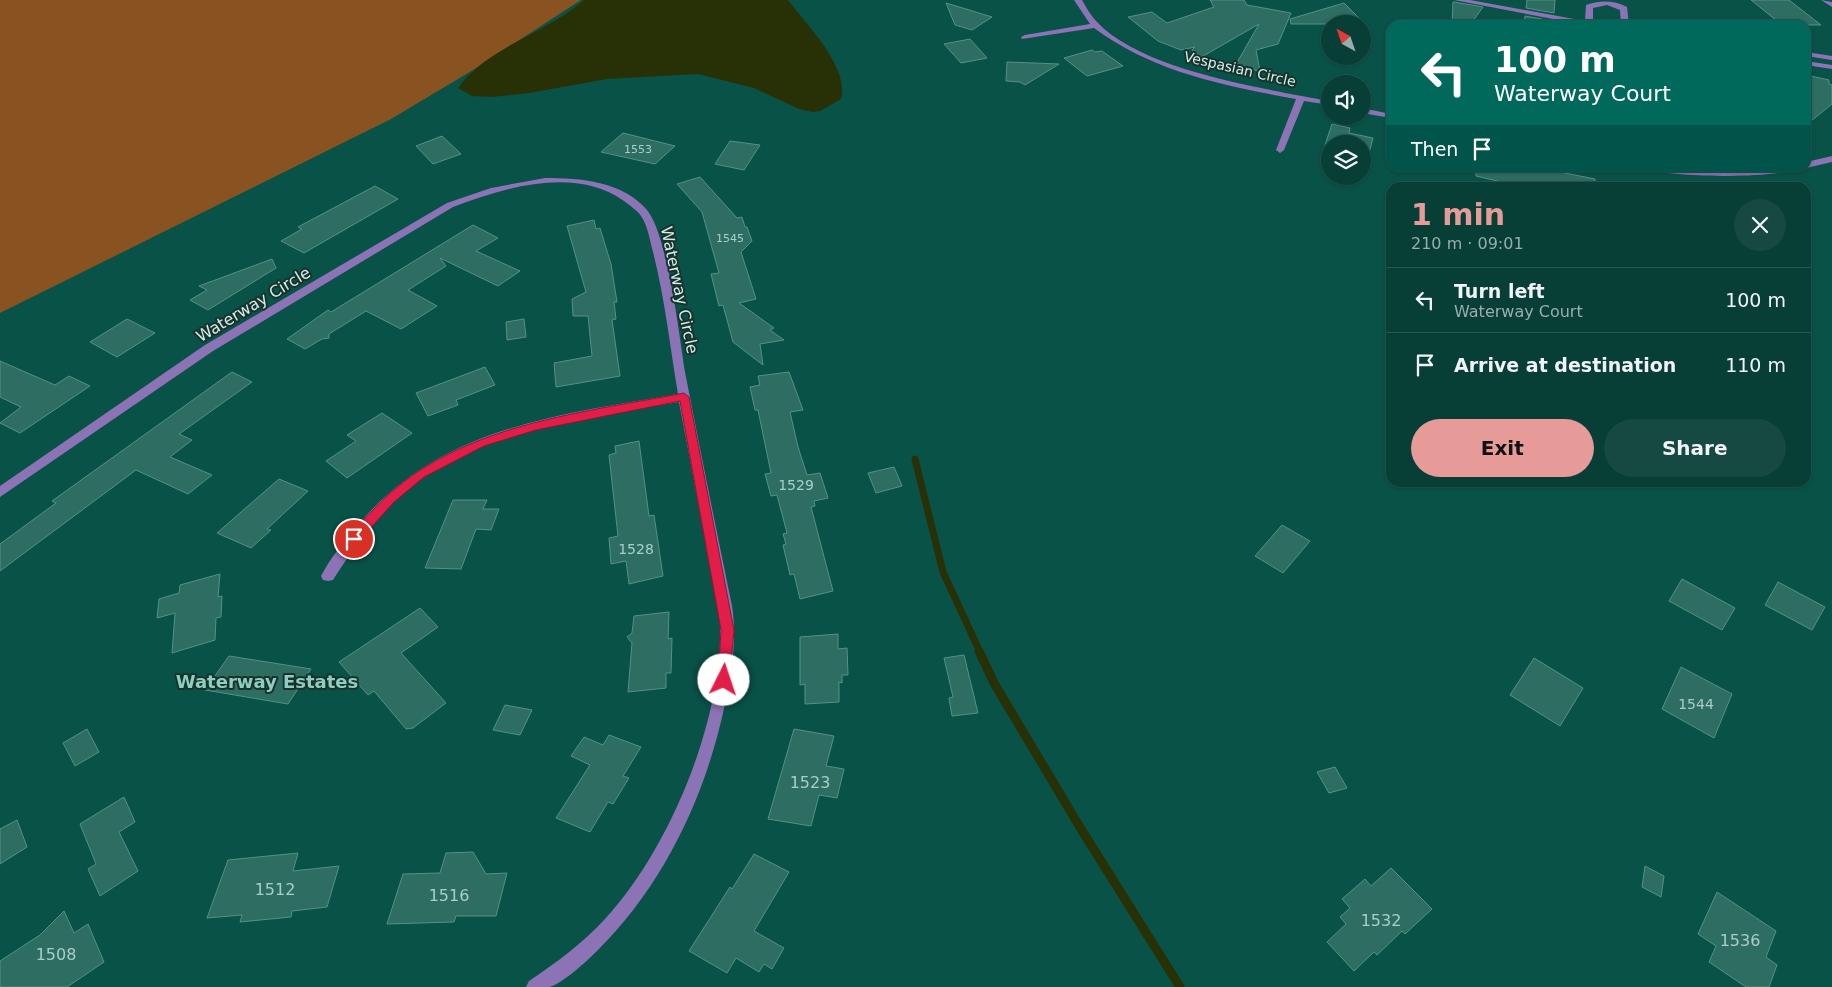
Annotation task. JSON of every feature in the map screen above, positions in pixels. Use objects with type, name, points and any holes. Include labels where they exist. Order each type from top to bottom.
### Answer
[{"type":"street","name":"Vespasian Circle","points":[[1078,0],[1082,9],[1096,25],[1120,42],[1176,69],[1212,80],[1321,101]]},
{"type":"street","points":[[1458,0],[1564,20]]},
{"type":"street","points":[[1825,0],[1832,5]]},
{"type":"street","points":[[1590,20],[1589,7],[1599,2],[1611,3],[1624,9],[1625,20]]},
{"type":"street","points":[[1025,37],[1096,25]]},
{"type":"street","points":[[1811,55],[1832,58]]},
{"type":"street","points":[[1811,64],[1832,67]]},
{"type":"street","points":[[1280,150],[1301,97]]},
{"type":"street","points":[[1371,112],[1386,114]]},
{"type":"street","points":[[1811,164],[1832,159]]},
{"type":"street","points":[[1818,163],[1832,171]]},
{"type":"street","points":[[1699,172],[1746,172]]},
{"type":"street","name":"Waterway Circle","points":[[0,492],[209,348],[418,224],[473,195],[524,183],[558,181],[593,184],[624,197],[635,204],[648,220],[664,287],[728,630],[724,680],[718,712],[697,779],[666,845],[640,886],[599,939],[581,955],[535,987]]},
{"type":"street","points":[[328,576],[363,527],[390,499],[420,474],[456,454],[505,434],[684,397]]},
{"type":"shaded area","points":[[0,0],[581,0],[478,67],[391,119],[0,313]]},
{"type":"shaded area","points":[[584,0],[788,0],[833,60],[842,87],[841,99],[820,111],[813,112],[799,109],[754,88],[698,74],[607,79],[529,93],[491,97],[472,96],[458,88],[470,74],[485,62],[569,12]]},
{"type":"building","points":[[1210,0],[1244,0],[1247,5],[1291,13],[1278,44],[1256,50],[1260,71],[1235,66],[1259,24],[1198,59],[1192,50],[1195,47],[1181,50],[1158,41],[1128,17],[1152,12],[1167,23],[1214,7]]},
{"type":"building","points":[[1527,0],[1555,0],[1554,13],[1526,8]]},
{"type":"building","points":[[1751,0],[1789,0],[1821,25],[1811,25],[1811,20],[1776,20]]},
{"type":"building","points":[[1453,2],[1483,7],[1474,20],[1452,20]]},
{"type":"building","points":[[946,3],[992,17],[972,30],[955,25]]},
{"type":"building","points":[[1344,3],[1356,15],[1321,15],[1321,24],[1291,24],[1290,19]]},
{"type":"building","points":[[1525,16],[1547,20],[1525,20]]},
{"type":"building","points":[[970,39],[987,58],[961,63],[944,44]]},
{"type":"building","points":[[1092,50],[1095,52],[1102,51],[1123,66],[1087,76],[1064,58]]},
{"type":"building","points":[[1007,62],[1059,64],[1025,85],[1020,82],[1006,81]]},
{"type":"building","points":[[1811,76],[1829,80],[1829,84],[1832,85],[1832,104],[1811,121]]},
{"type":"building","points":[[1332,125],[1336,125],[1350,128],[1349,133],[1359,135],[1328,135]]},
{"type":"building","points":[[623,133],[675,146],[655,164],[601,152]]},
{"type":"building","points":[[442,136],[461,154],[433,164],[416,146]]},
{"type":"building","points":[[730,141],[760,145],[744,170],[715,164]]},
{"type":"building","points":[[1476,172],[1560,172],[1595,179],[1595,182],[1502,182],[1476,176]]},
{"type":"building","points":[[700,177],[737,218],[742,217],[752,241],[741,252],[756,299],[739,303],[774,328],[770,330],[784,340],[760,344],[763,365],[733,342],[723,305],[719,306],[711,274],[719,273],[702,212],[677,184]]},
{"type":"building","points":[[375,186],[398,199],[304,253],[281,241],[302,229],[298,227]]},
{"type":"building","points":[[594,220],[596,229],[600,228],[611,264],[617,302],[614,302],[616,319],[612,320],[620,376],[556,387],[554,363],[592,356],[588,316],[573,316],[572,299],[586,292],[567,226]]},
{"type":"building","points":[[473,225],[498,238],[476,251],[520,271],[498,286],[440,258],[446,266],[408,290],[437,306],[401,329],[366,311],[329,334],[329,338],[322,339],[305,349],[287,339],[328,310],[331,312]]},
{"type":"building","points":[[272,259],[276,268],[208,310],[190,300],[207,290],[199,286]]},
{"type":"building","points":[[127,319],[155,333],[117,357],[90,342]]},
{"type":"building","points":[[524,319],[526,337],[507,340],[506,322]]},
{"type":"building","points":[[0,361],[55,385],[69,376],[90,386],[20,433],[0,423],[21,407],[0,397]]},
{"type":"building","points":[[485,367],[495,385],[456,400],[458,405],[428,416],[416,393]]},
{"type":"building","points":[[232,372],[252,382],[179,434],[192,440],[170,457],[212,475],[188,494],[136,470],[0,571],[0,544],[56,503],[52,501]]},
{"type":"building","points":[[789,372],[803,410],[790,412],[798,447],[807,475],[820,473],[828,498],[814,501],[815,506],[811,507],[833,591],[800,599],[794,574],[790,575],[783,545],[786,544],[783,534],[787,533],[777,495],[771,496],[765,474],[771,473],[758,410],[755,410],[750,387],[760,385],[758,376]]},
{"type":"building","points":[[382,413],[412,433],[347,478],[326,461],[356,441],[347,435]]},
{"type":"building","points":[[639,441],[649,516],[654,515],[663,576],[629,584],[626,561],[611,564],[609,538],[618,536],[609,455],[616,453],[615,446]]},
{"type":"building","points":[[894,467],[902,486],[876,493],[868,473]]},
{"type":"building","points":[[279,479],[308,491],[267,529],[271,530],[251,548],[217,533]]},
{"type":"building","points":[[453,500],[487,500],[483,509],[499,509],[491,530],[476,529],[461,569],[425,568]]},
{"type":"building","points":[[1282,525],[1310,541],[1283,573],[1255,556]]},
{"type":"building","points":[[220,574],[218,597],[222,596],[221,617],[216,618],[215,640],[172,653],[175,613],[157,618],[159,599],[179,593],[180,585]]},
{"type":"building","points":[[1682,579],[1735,608],[1722,630],[1669,601]]},
{"type":"building","points":[[1778,582],[1825,607],[1812,630],[1765,605]]},
{"type":"building","points":[[420,608],[438,627],[401,653],[446,703],[413,728],[406,729],[374,691],[368,695],[339,662]]},
{"type":"building","points":[[669,612],[668,639],[672,638],[671,673],[666,673],[666,688],[628,692],[632,643],[627,637],[632,633],[634,616]]},
{"type":"building","points":[[838,634],[838,649],[847,648],[848,675],[842,675],[842,683],[839,682],[839,702],[805,704],[805,684],[800,685],[800,637]]},
{"type":"building","points":[[964,655],[978,713],[952,716],[949,698],[953,697],[944,658]]},
{"type":"building","points":[[229,656],[311,669],[288,704],[205,690]]},
{"type":"building","points":[[1534,658],[1583,688],[1560,726],[1510,695]]},
{"type":"building","points":[[1681,667],[1732,694],[1714,738],[1662,709]]},
{"type":"building","points":[[505,705],[532,710],[520,735],[493,730]]},
{"type":"building","points":[[87,729],[99,752],[75,766],[63,743]]},
{"type":"building","points":[[794,729],[834,736],[826,766],[844,769],[837,798],[819,795],[811,826],[768,819]]},
{"type":"building","points":[[609,735],[641,747],[623,776],[629,778],[613,804],[608,802],[590,832],[556,818],[590,765],[571,756],[584,737],[603,745]]},
{"type":"building","points":[[1335,767],[1347,788],[1329,793],[1317,772]]},
{"type":"building","points":[[124,797],[135,822],[119,832],[138,871],[100,896],[88,869],[96,864],[80,824]]},
{"type":"building","points":[[17,820],[27,847],[0,864],[0,829]]},
{"type":"building","points":[[473,852],[486,874],[507,873],[496,916],[456,916],[454,922],[387,924],[403,874],[440,873],[446,853]]},
{"type":"building","points":[[298,853],[293,871],[339,866],[327,907],[292,911],[291,917],[240,922],[242,915],[207,918],[228,860]]},
{"type":"building","points":[[754,854],[789,872],[754,931],[784,948],[772,969],[764,964],[759,972],[736,958],[727,973],[689,951],[730,887],[732,889]]},
{"type":"building","points":[[1645,866],[1664,876],[1661,897],[1642,887]]},
{"type":"building","points":[[1391,868],[1432,909],[1405,934],[1402,931],[1377,955],[1374,952],[1354,971],[1327,942],[1346,924],[1340,917],[1350,908],[1342,899],[1365,879],[1371,886]]},
{"type":"building","points":[[1717,892],[1776,931],[1766,957],[1777,965],[1769,987],[1746,987],[1709,962],[1716,946],[1698,934]]},
{"type":"building","points":[[64,911],[74,933],[88,924],[104,962],[67,987],[0,987],[0,961],[40,935]]},
{"type":"waterway","points":[[915,459],[943,572],[980,652]]},
{"type":"waterway","points":[[979,651],[994,683],[1081,829],[1180,987]]},
{"type":"district","name":"Waterway Estates","points":[[267,682]]},
{"type":"route","points":[[354,539],[390,499],[420,474],[480,443],[536,426],[684,397],[728,630],[724,680]]}]
